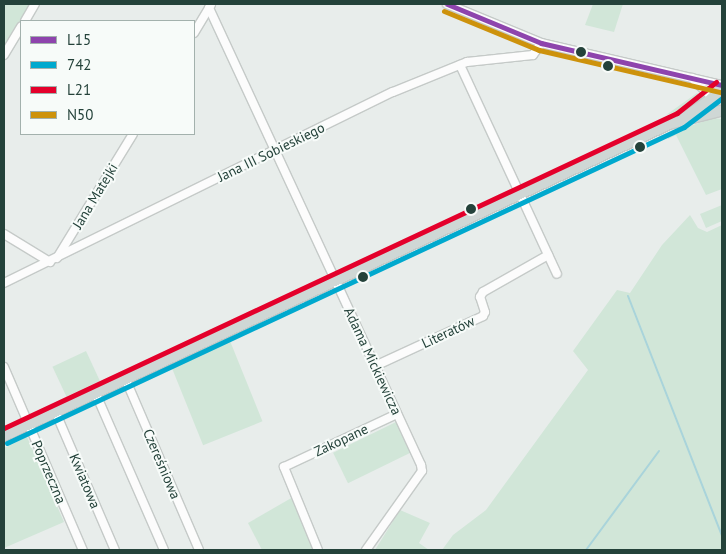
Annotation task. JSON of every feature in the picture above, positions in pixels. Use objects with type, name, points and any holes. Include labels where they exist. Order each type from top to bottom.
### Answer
[{"type":"main road","points":[[4,436],[335,279],[681,120],[712,98],[722,86]]},
{"type":"main road","points":[[681,120],[721,112],[712,98]]},
{"type":"street","points":[[26,20],[35,4]]},
{"type":"street","points":[[447,4],[541,43],[722,86]]},
{"type":"street","points":[[195,32],[210,6]]},
{"type":"street","name":"Adama Mickiewicza","points":[[210,6],[274,150],[422,469],[366,550]]},
{"type":"street","points":[[4,55],[20,29]]},
{"type":"street","name":"Jana III Sobieskiego","points":[[4,283],[393,92],[460,65],[522,59],[533,55],[541,43]]},
{"type":"street","points":[[460,65],[557,274]]},
{"type":"street","points":[[692,78],[712,98]]},
{"type":"street","name":"Jana Matejki","points":[[54,260],[132,135]]},
{"type":"street","points":[[4,234],[54,260]]},
{"type":"street","name":"Literatów","points":[[375,366],[482,316],[485,312],[480,297],[483,292],[548,255]]},
{"type":"street","name":"Poprzeczna","points":[[4,367],[83,550]]},
{"type":"street","name":"Czereśniowa","points":[[125,378],[199,550]]},
{"type":"street","points":[[94,392],[164,550]]},
{"type":"street","name":"Kwiatowa","points":[[55,411],[115,550]]},
{"type":"street","name":"Zakopane","points":[[318,550],[284,467],[397,414]]},
{"type":"green space","points":[[4,4],[32,4],[22,20],[20,20],[20,24],[4,50]]},
{"type":"green space","points":[[593,4],[623,4],[614,32],[585,25]]},
{"type":"green space","points":[[697,93],[700,95],[699,101],[695,104],[691,101],[693,104],[687,108],[666,115]]},
{"type":"green space","points":[[714,118],[722,119],[722,189],[706,195],[676,135],[668,139],[666,134]]},
{"type":"green space","points":[[722,205],[722,221],[706,228],[700,214]]},
{"type":"green space","points":[[690,215],[698,228],[707,232],[722,225],[722,550],[442,550],[453,535],[486,510],[588,370],[573,351],[617,290],[630,293],[662,245]]},
{"type":"green space","points":[[228,336],[262,421],[203,445],[169,360]]},
{"type":"green space","points":[[86,351],[100,381],[66,397],[52,367]]},
{"type":"green space","points":[[396,422],[411,453],[348,483],[333,453]]},
{"type":"green space","points":[[27,437],[64,522],[4,548],[4,448]]},
{"type":"green space","points":[[293,497],[315,550],[262,550],[248,523]]},
{"type":"green space","points":[[400,510],[430,523],[419,543],[429,550],[375,550]]},
{"type":"waterway","points":[[628,296],[722,536]]},
{"type":"waterway","points":[[586,550],[659,451]]},
{"type":"transit line","name":"L15","points":[[447,4],[541,43],[722,85]]},
{"type":"transit line","name":"N50","points":[[444,11],[539,50],[720,92]]},
{"type":"transit line","name":"L21","points":[[4,428],[677,113],[716,82]]},
{"type":"transit line","name":"742","points":[[7,443],[684,127],[722,98]]}]
